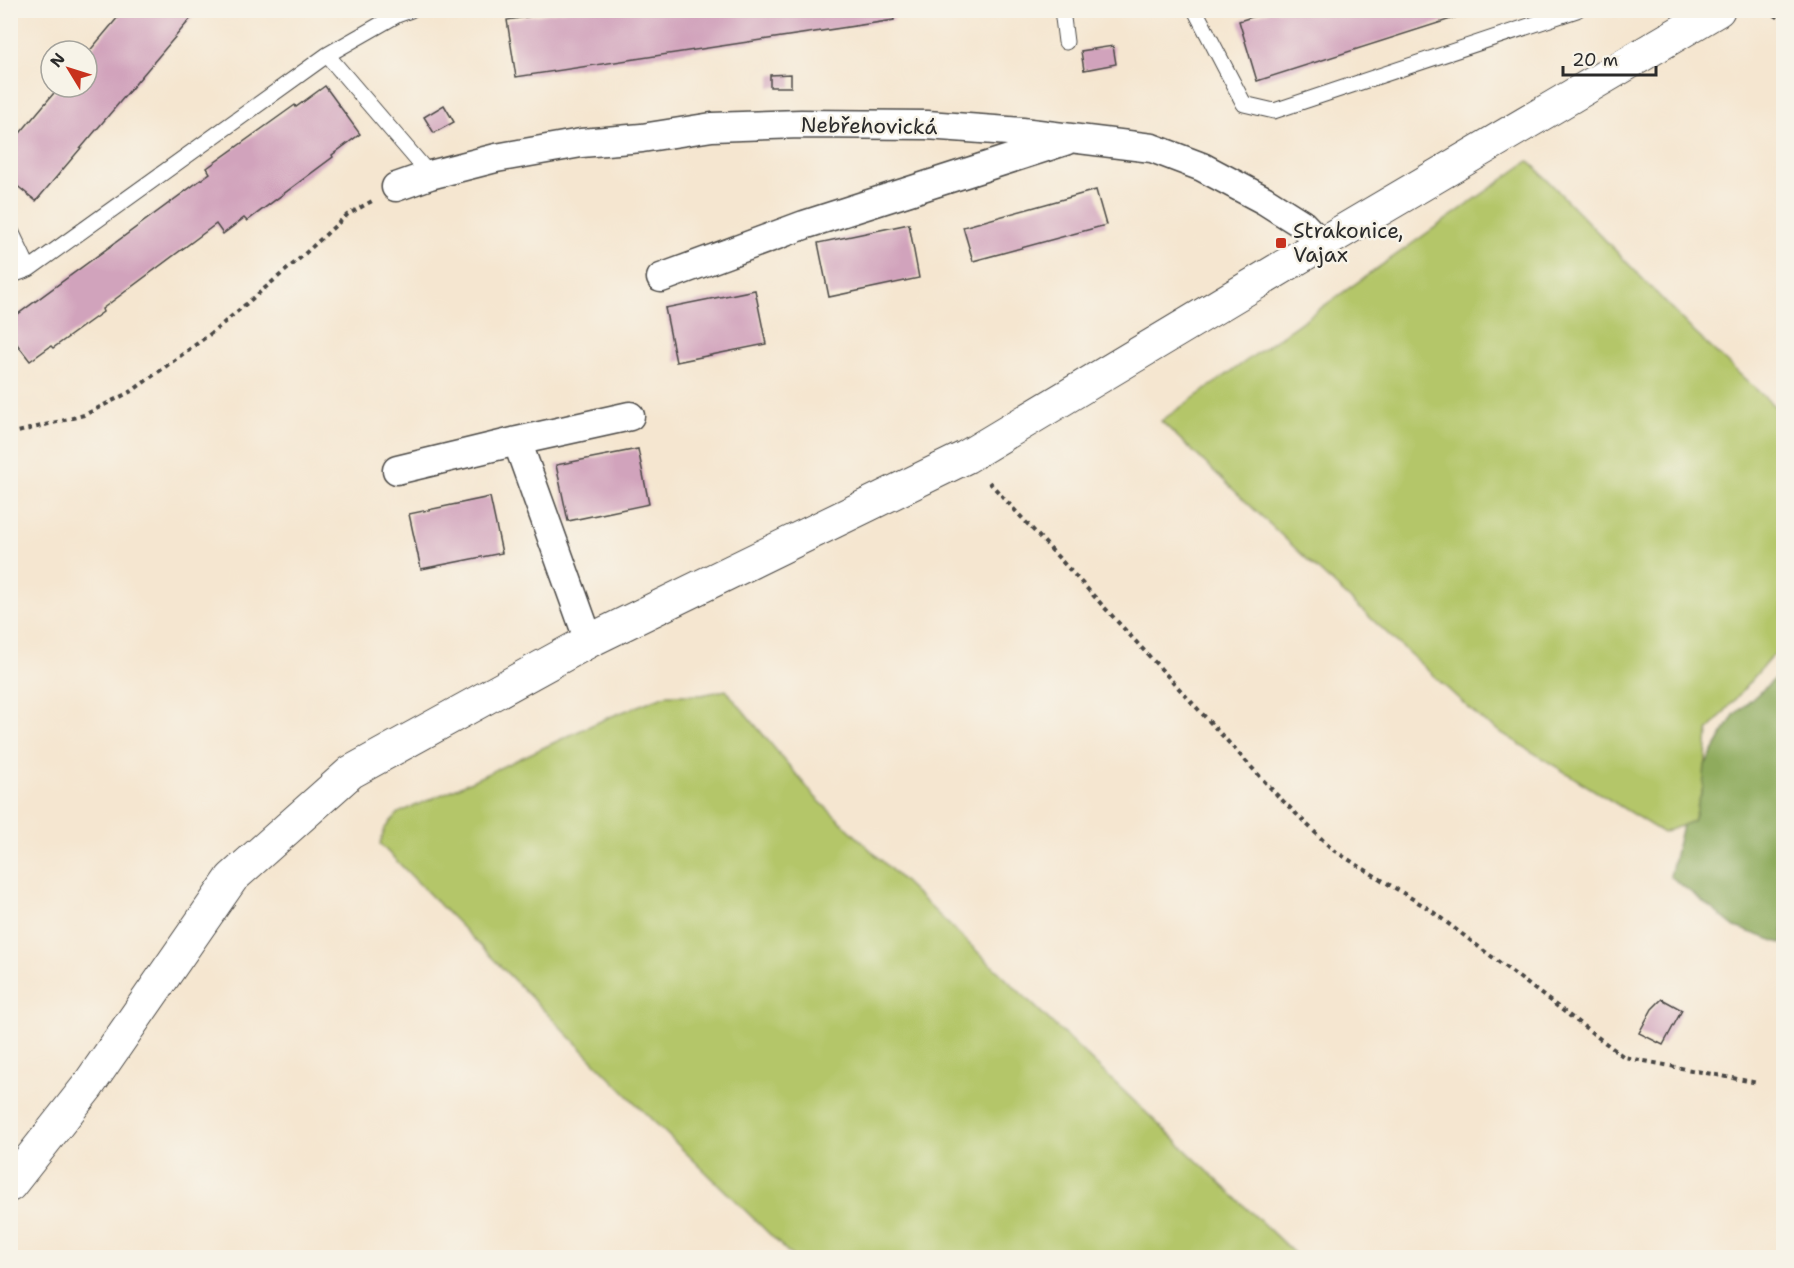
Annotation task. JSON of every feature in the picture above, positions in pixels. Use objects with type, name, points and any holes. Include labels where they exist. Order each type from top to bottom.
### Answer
[{"type":"street","points":[[10,1185],[87,1088],[232,878],[351,772],[589,641],[966,457],[1718,10]]},
{"type":"street","name":"Nebřehovická","points":[[396,187],[430,175],[507,156],[581,143],[642,138],[712,127],[801,124],[927,125],[1076,137],[1152,148],[1202,166],[1264,200],[1302,224],[1321,244]]},
{"type":"street","points":[[661,278],[804,225],[1076,137]]},
{"type":"street","points":[[397,470],[630,416]]},
{"type":"street","points":[[517,441],[589,641]]},
{"type":"lane","points":[[1062,10],[1066,42]]},
{"type":"lane","points":[[1195,10],[1244,104],[1274,111],[1576,10]]},
{"type":"lane","points":[[10,276],[29,269],[327,55],[401,12]]},
{"type":"lane","points":[[327,55],[430,175]]},
{"type":"lane","points":[[10,229],[29,269]]},
{"type":"path","points":[[1767,10],[1784,21]]},
{"type":"path","points":[[10,434],[84,415],[132,391],[213,332],[347,215],[396,187]]},
{"type":"path","points":[[966,457],[1277,795],[1334,850],[1429,909],[1624,1057],[1758,1083]]},
{"type":"green space","points":[[1529,161],[1695,333],[1783,414],[1783,652],[1772,656],[1708,731],[1704,787],[1693,821],[1663,833],[1484,722],[1316,568],[1161,421]]},
{"type":"green space","points":[[1783,672],[1783,944],[1735,927],[1670,876],[1682,825],[1693,821],[1703,787],[1705,765],[1734,715]]},
{"type":"green space","points":[[726,690],[816,798],[1298,1257],[793,1257],[643,1111],[380,844],[385,828],[398,813],[607,718],[666,695],[701,695]]},
{"type":"building","points":[[124,10],[198,10],[36,201],[10,180],[10,145],[49,99],[99,99],[99,40]]},
{"type":"building","points":[[570,10],[893,10],[894,20],[516,77],[507,20]]},
{"type":"building","points":[[1274,10],[1476,11],[1257,81],[1239,21]]},
{"type":"building","points":[[1113,46],[1116,64],[1084,70],[1081,51]]},
{"type":"building","points":[[791,74],[791,87],[770,87],[770,75]]},
{"type":"building","points":[[325,86],[360,134],[247,221],[244,218],[223,234],[216,224],[102,309],[103,312],[53,348],[51,346],[30,361],[10,335],[10,320],[210,173],[207,168]]},
{"type":"building","points":[[444,105],[454,122],[434,133],[424,117]]},
{"type":"building","points":[[1096,190],[1106,225],[973,261],[963,227]]},
{"type":"building","points":[[909,224],[919,278],[829,297],[818,243]]},
{"type":"building","points":[[755,290],[766,344],[676,362],[665,308]]},
{"type":"building","points":[[638,449],[649,504],[568,521],[556,465]]},
{"type":"building","points":[[490,497],[502,553],[421,569],[409,514]]},
{"type":"building","points":[[1662,999],[1682,1010],[1663,1045],[1639,1033],[1652,1009]]},
{"type":"place","name":"Strakonice, Vajax","points":[[1281,243]]}]
